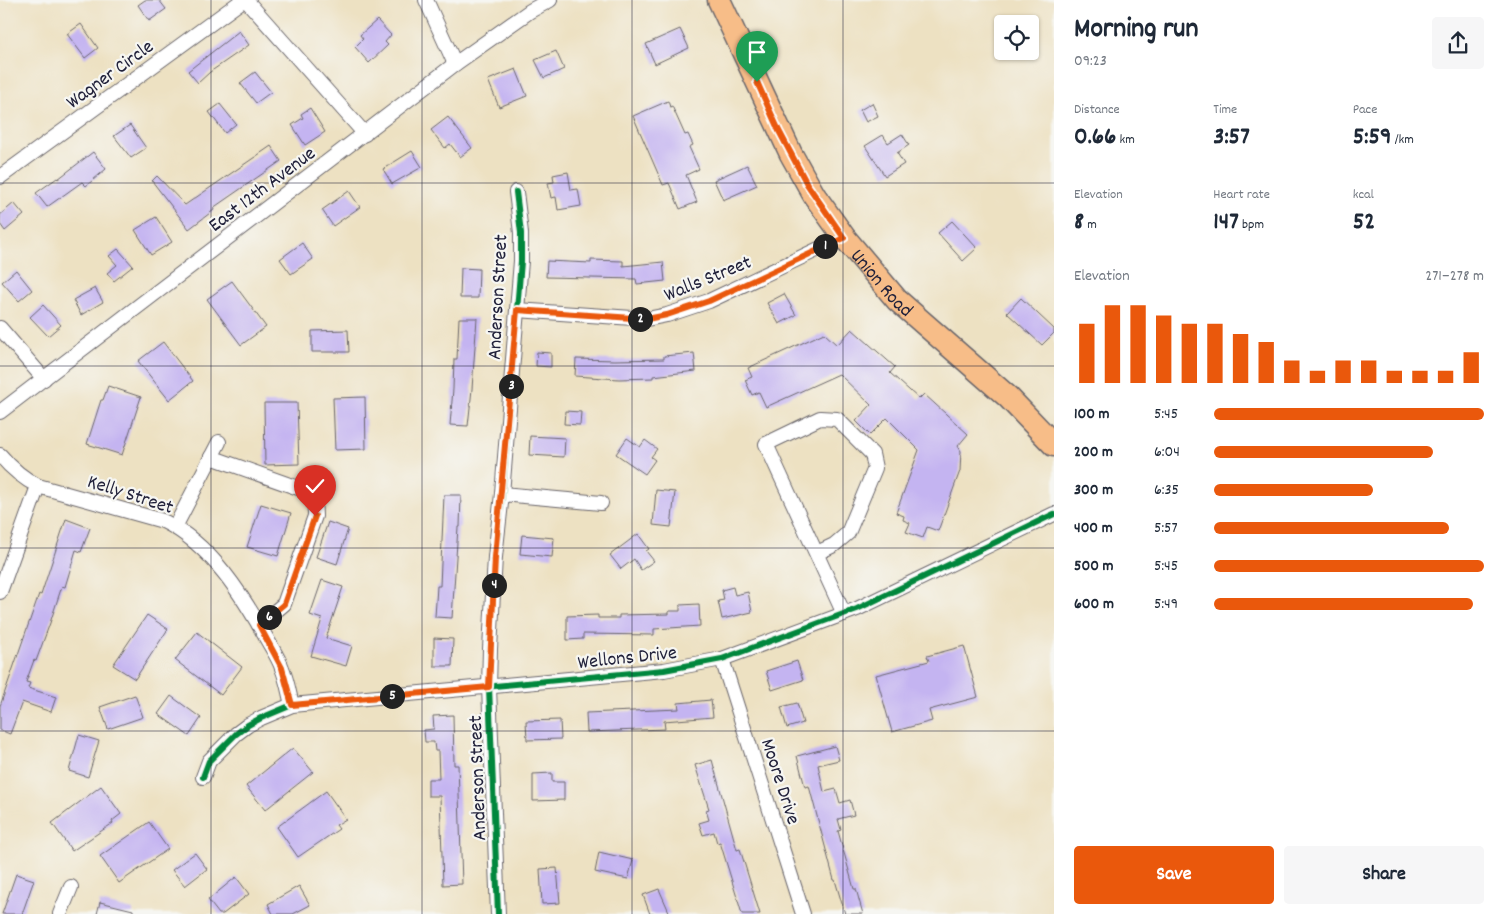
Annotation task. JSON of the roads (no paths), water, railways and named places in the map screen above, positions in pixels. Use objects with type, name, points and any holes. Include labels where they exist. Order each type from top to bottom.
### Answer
[{"type":"main road","name":"Union Road","points":[[720,0],[791,154],[814,195],[844,238],[897,300],[1008,397],[1054,445]]},
{"type":"street","name":"Wagner Circle","points":[[0,178],[244,0],[365,134]]},
{"type":"street","points":[[426,0],[455,64]]},
{"type":"street","name":"East 12th Avenue","points":[[0,412],[455,64],[550,0]]},
{"type":"street","name":"Anderson Street","points":[[498,914],[489,687],[495,557],[517,310],[520,233],[516,192]]},
{"type":"street","name":"Walls Street","points":[[517,310],[647,319],[667,315],[709,301],[844,238]]},
{"type":"street","points":[[0,328],[44,379]]},
{"type":"street","points":[[817,553],[834,546],[848,533],[875,468],[872,454],[837,419],[820,418],[766,444],[844,614]]},
{"type":"street","points":[[175,527],[219,442]]},
{"type":"street","name":"Kelly Street","points":[[0,455],[14,471],[38,486],[163,521],[175,527],[206,551],[259,625],[282,668],[292,705]]},
{"type":"street","points":[[211,457],[301,488],[310,494],[315,504],[315,516],[284,604],[259,625]]},
{"type":"street","points":[[0,592],[38,486]]},
{"type":"street","points":[[502,494],[601,503]]},
{"type":"street","name":"Wellons Drive","points":[[203,777],[209,762],[236,734],[261,718],[292,705],[664,670],[722,659],[844,614],[1054,514]]},
{"type":"street","name":"Moore Drive","points":[[722,659],[803,914]]},
{"type":"street","points":[[60,914],[71,887]]}]
